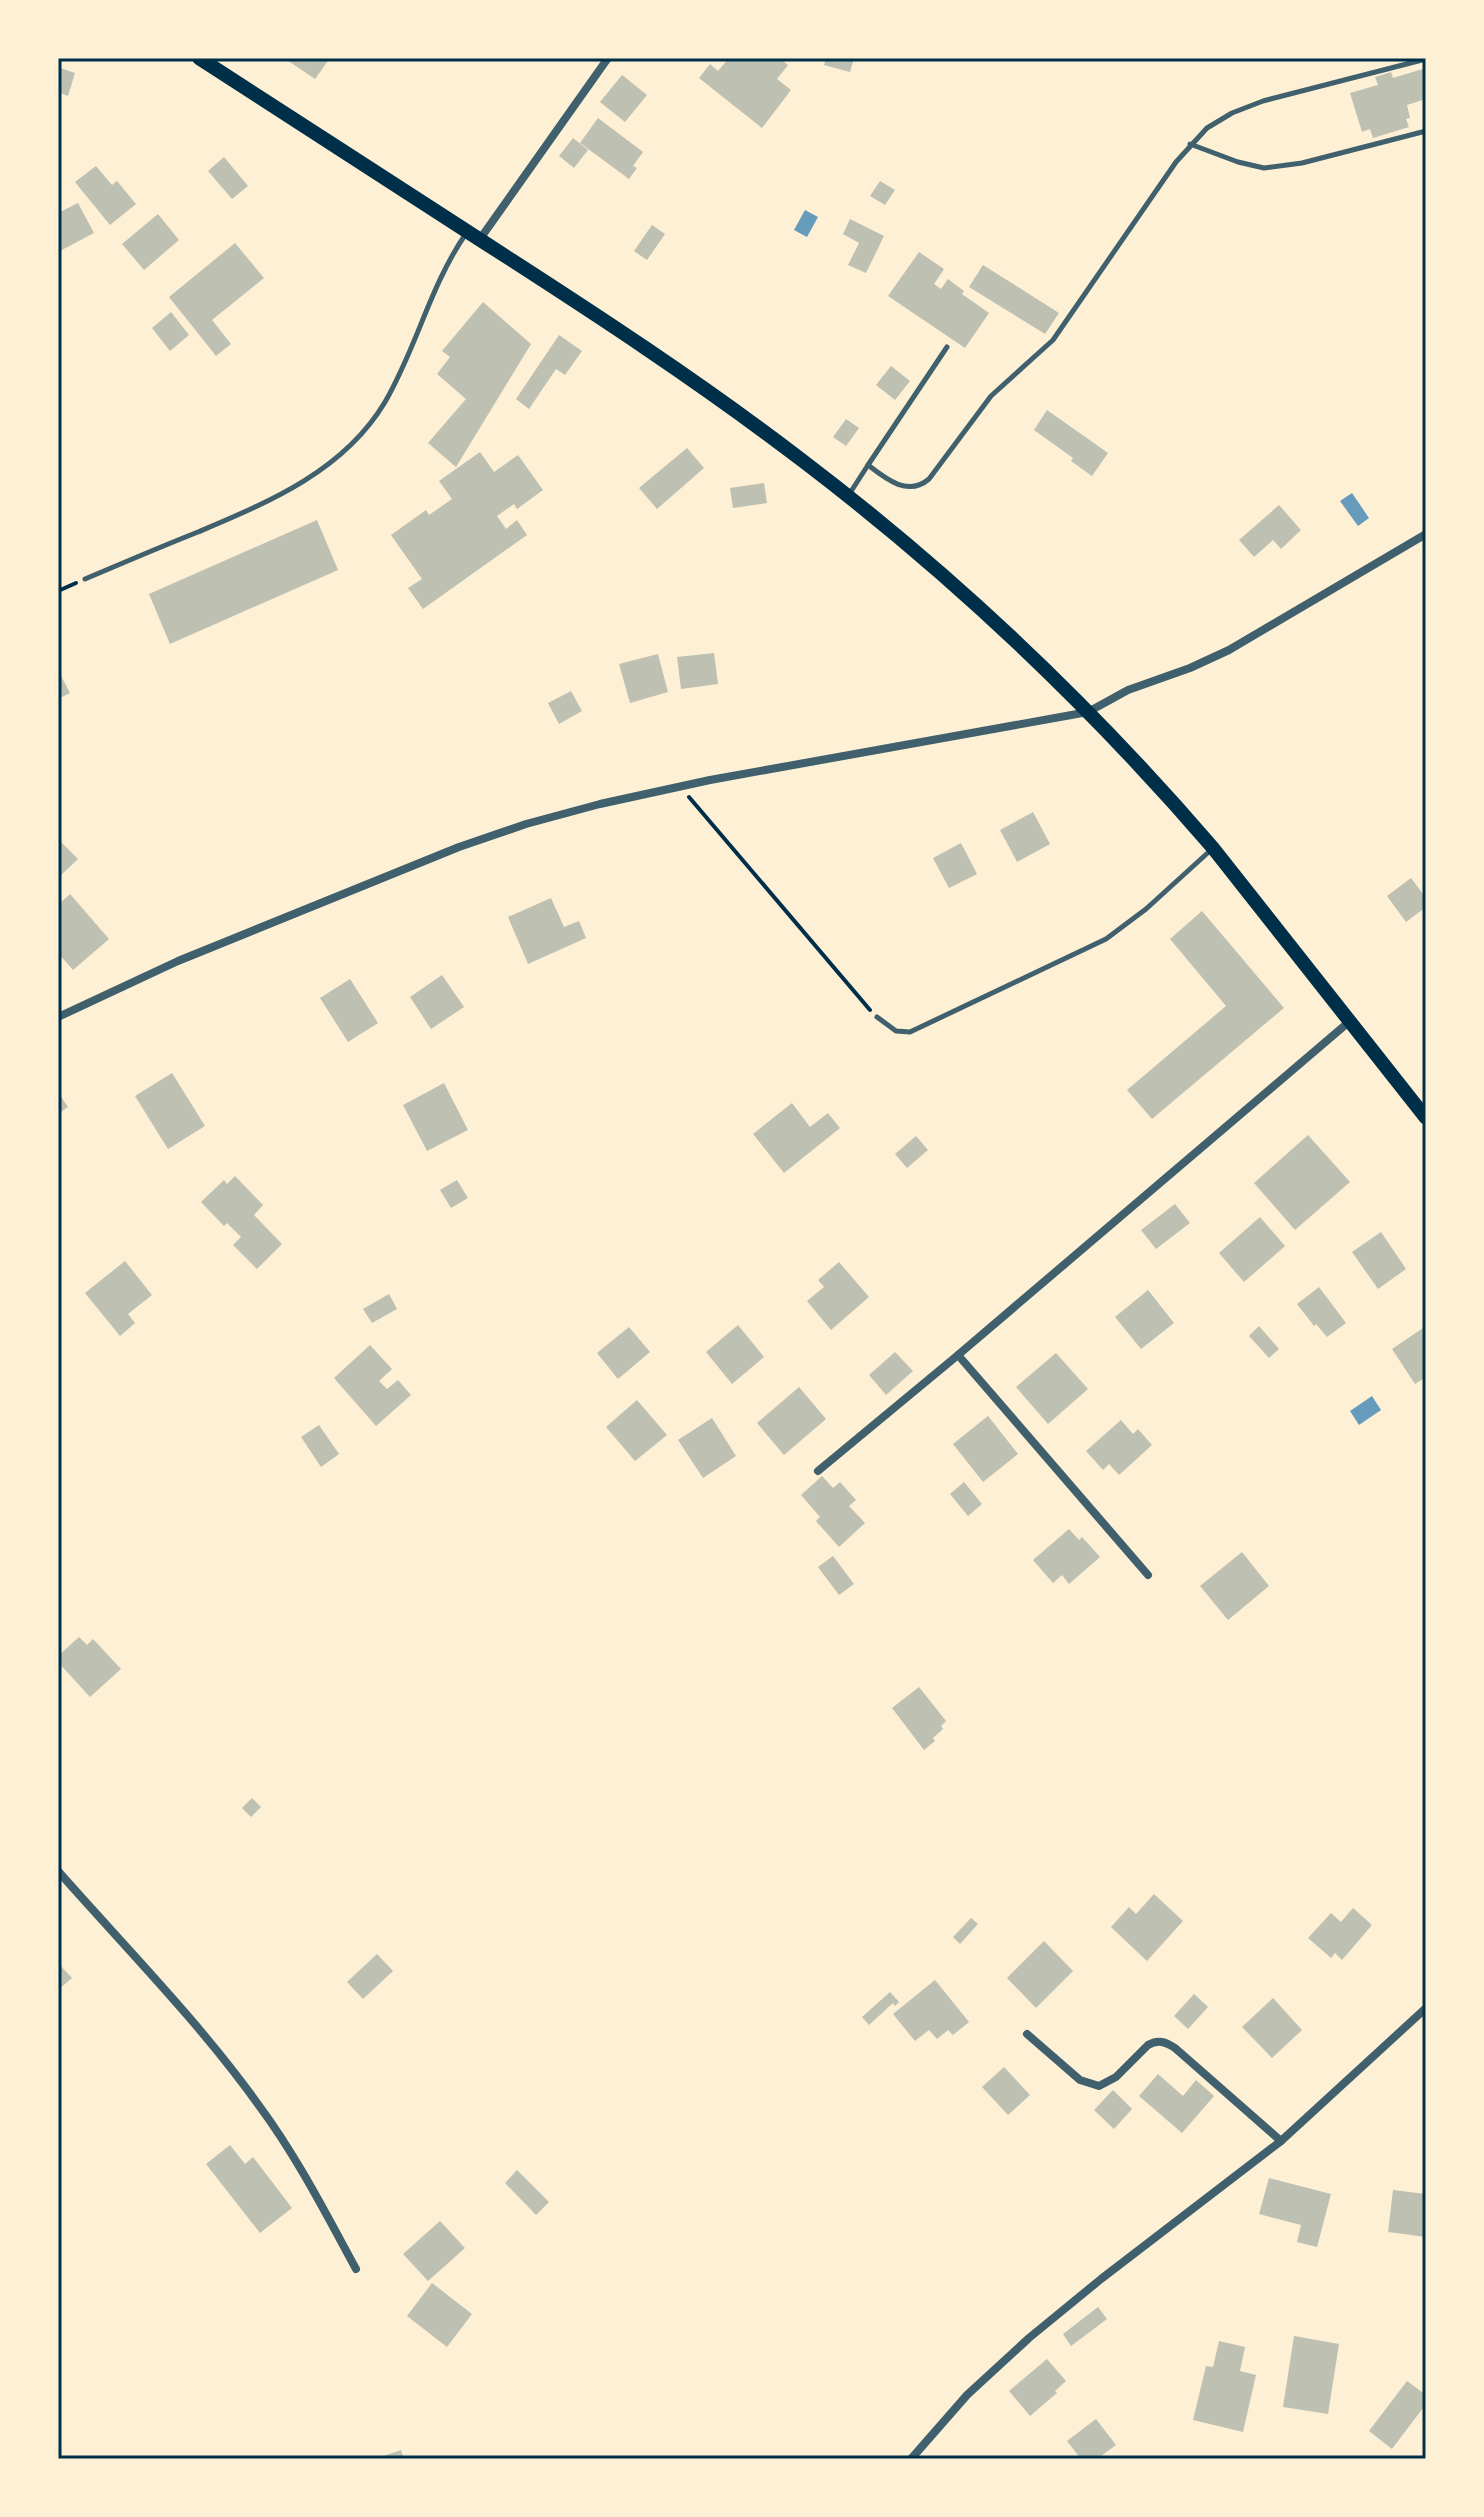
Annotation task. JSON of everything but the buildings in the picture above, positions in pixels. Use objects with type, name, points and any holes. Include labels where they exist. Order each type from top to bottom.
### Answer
[{"type":"main road","points":[[199,58],[679,371],[777,440],[961,591],[1088,712],[1213,848],[1426,1118]]},
{"type":"street","points":[[474,235],[608,58]]},
{"type":"street","points":[[58,1017],[178,961],[501,832],[588,807],[680,786],[1088,712],[1128,690],[1229,650],[1426,534]]},
{"type":"street","points":[[818,1471],[1350,1021]]},
{"type":"street","points":[[958,1355],[1148,1575]]},
{"type":"street","points":[[58,1871],[194,2025],[257,2103],[296,2163],[356,2269]]},
{"type":"street","points":[[911,2459],[967,2395],[1029,2338],[1281,2141],[1426,2008]]},
{"type":"street","points":[[1027,2034],[1076,2077],[1092,2086],[1112,2080],[1148,2045],[1164,2042],[1175,2048],[1281,2141]]},
{"type":"lane","points":[[868,465],[903,486],[917,486],[929,479],[991,396],[1053,340],[1190,144],[1217,122],[1248,106],[1426,59]]},
{"type":"lane","points":[[1190,144],[1264,168],[1302,163],[1426,131]]},
{"type":"lane","points":[[85,579],[267,502],[315,474],[347,449],[378,414],[397,381],[435,285],[453,252],[474,235]]},
{"type":"lane","points":[[848,496],[947,347]]},
{"type":"lane","points":[[877,1017],[896,1031],[918,1030],[988,994],[1085,951],[1128,924],[1213,848]]},
{"type":"path","points":[[58,591],[85,579]]},
{"type":"path","points":[[680,786],[877,1017]]},
{"type":"water","points":[[805,210],[818,217],[807,237],[794,230]]},
{"type":"water","points":[[1352,493],[1369,518],[1358,526],[1340,501]]},
{"type":"water","points":[[1372,1396],[1381,1410],[1359,1425],[1350,1411]]}]
